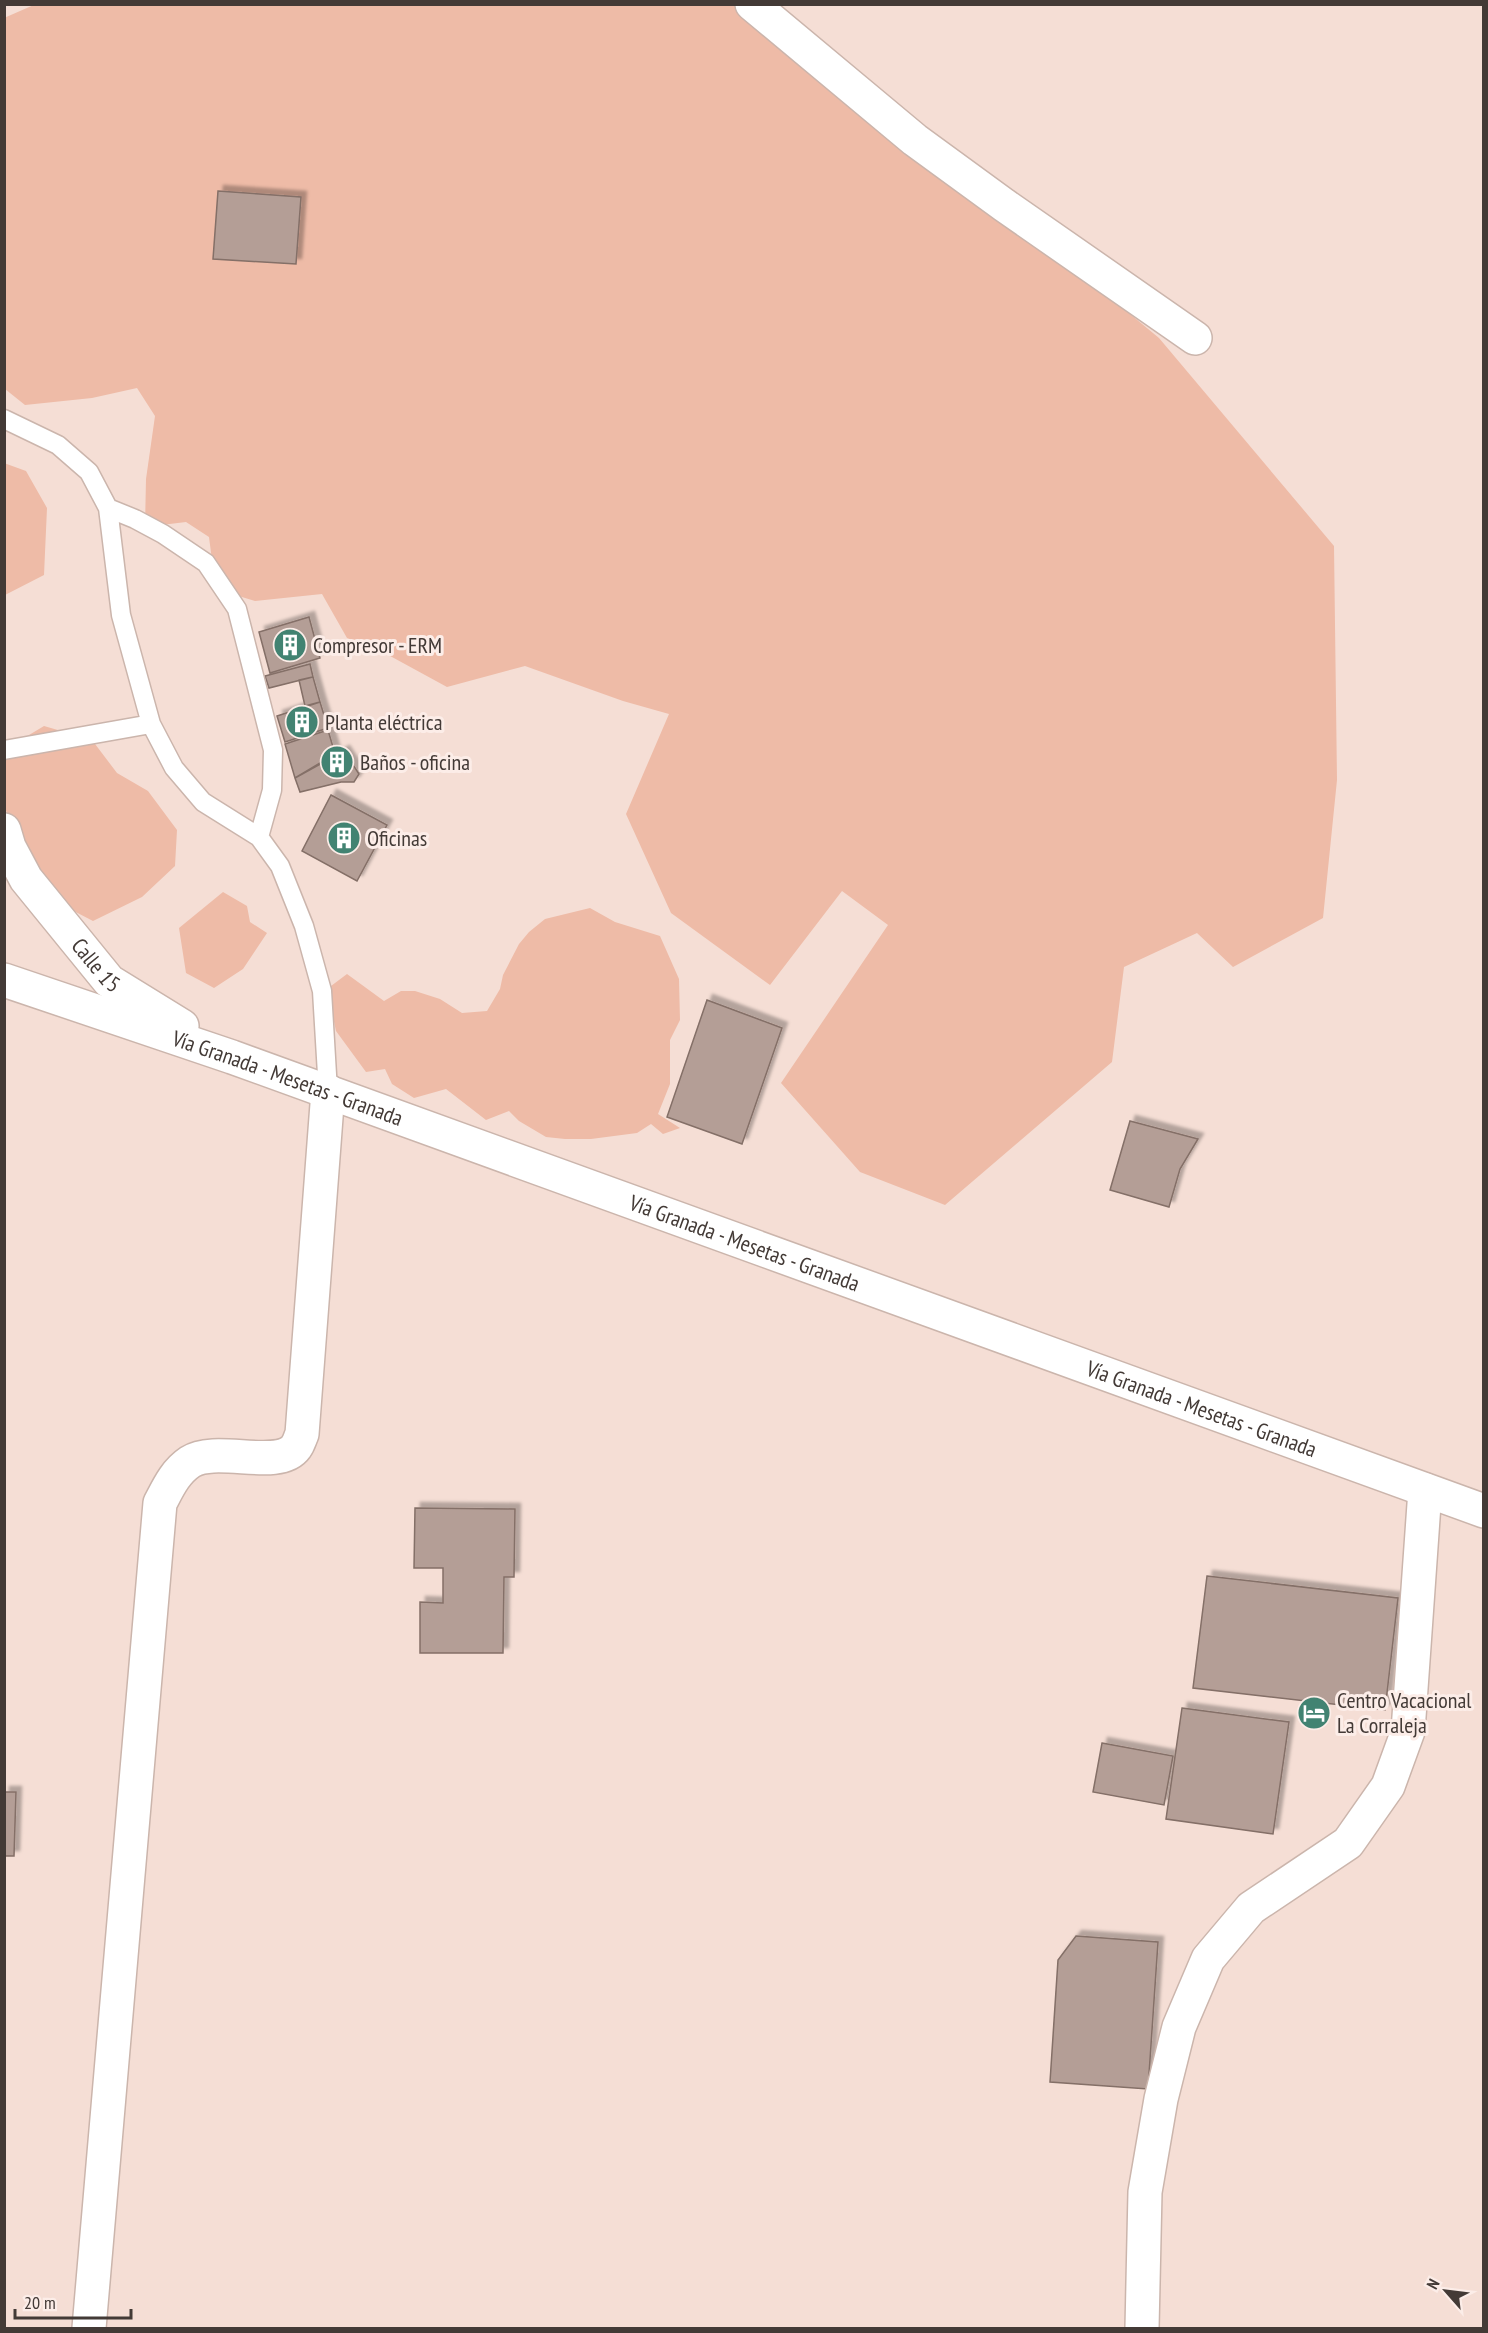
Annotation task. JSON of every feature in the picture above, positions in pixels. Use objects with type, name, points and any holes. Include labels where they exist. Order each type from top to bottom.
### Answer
[{"type":"street","points":[[752,4],[915,140],[1014,212],[1196,338]]},
{"type":"street","name":"Calle 15","points":[[6,842],[26,879],[109,981],[232,1057]]},
{"type":"street","name":"Vía Granada - Mesetas - Granada","points":[[4,980],[232,1057],[1484,1511]]},
{"type":"street","points":[[88,2328],[160,1503],[174,1476],[191,1461],[208,1456],[282,1457],[296,1448],[302,1434],[328,1092]]},
{"type":"street","points":[[1142,2328],[1145,2192],[1161,2099],[1179,2027],[1208,1959],[1251,1908],[1348,1844],[1388,1786],[1408,1731],[1425,1490]]},
{"type":"lane","points":[[4,420],[58,445],[89,472],[108,508],[121,615],[151,724],[174,768],[203,802],[259,837],[280,866],[304,926],[322,991],[328,1092]]},
{"type":"lane","points":[[108,508],[163,534],[206,563],[237,609],[273,750],[272,790],[259,837]]},
{"type":"lane","points":[[4,750],[151,724]]},
{"type":"shaded area","points":[[36,4],[756,5],[1159,338],[1334,546],[1337,780],[1323,918],[1233,967],[1197,933],[1124,967],[1112,1062],[945,1205],[860,1172],[781,1083],[888,925],[842,891],[770,985],[671,913],[626,814],[669,714],[623,701],[525,666],[447,687],[381,651],[347,638],[322,594],[255,601],[232,594],[213,568],[209,537],[186,522],[145,527],[146,479],[155,416],[137,388],[92,398],[25,405],[5,389],[4,18]]},
{"type":"shaded area","points":[[4,463],[26,471],[47,508],[44,575],[5,595]]},
{"type":"shaded area","points":[[44,726],[92,740],[117,773],[148,791],[177,830],[175,866],[142,897],[93,921],[41,894],[13,833],[5,807],[4,750]]},
{"type":"shaded area","points":[[223,892],[247,906],[250,922],[267,933],[243,969],[214,988],[186,973],[179,928]]},
{"type":"shaded area","points":[[590,908],[615,922],[660,936],[679,979],[680,1020],[670,1040],[670,1084],[658,1114],[680,1128],[663,1134],[651,1124],[637,1133],[591,1139],[546,1137],[519,1121],[509,1111],[486,1120],[446,1089],[414,1098],[392,1084],[385,1069],[366,1072],[336,1031],[327,989],[347,974],[384,1001],[401,991],[415,991],[440,999],[462,1013],[487,1011],[500,989],[503,975],[519,944],[529,932],[545,919]]},
{"type":"building","points":[[218,191],[301,197],[296,264],[213,259]]},
{"type":"building","name":"Compresor - ERM","points":[[309,617],[320,658],[270,673],[259,632]]},
{"type":"building","points":[[310,664],[313,677],[269,688],[265,676]]},
{"type":"building","points":[[313,677],[320,702],[305,706],[299,680]]},
{"type":"building","name":"Planta eléctrica","points":[[320,702],[328,728],[285,742],[277,716]]},
{"type":"building","points":[[328,730],[335,754],[295,778],[285,744]]},
{"type":"building","name":"Baños - oficina","points":[[344,751],[359,774],[354,782],[341,782],[300,792],[295,778]]},
{"type":"building","name":"Oficinas","points":[[331,795],[387,825],[357,881],[302,851]]},
{"type":"building","points":[[707,1000],[782,1028],[742,1144],[667,1117]]},
{"type":"building","points":[[1130,1121],[1198,1139],[1180,1169],[1169,1207],[1110,1190]]},
{"type":"building","points":[[415,1508],[515,1509],[514,1577],[504,1577],[503,1653],[420,1653],[420,1602],[443,1603],[443,1568],[414,1568]]},
{"type":"building","points":[[1207,1576],[1398,1598],[1385,1710],[1193,1688]]},
{"type":"building","points":[[1182,1708],[1289,1722],[1273,1834],[1166,1819]]},
{"type":"building","points":[[1102,1743],[1173,1756],[1164,1805],[1093,1792]]},
{"type":"building","points":[[4,1792],[16,1792],[14,1856],[4,1856]]},
{"type":"building","points":[[1076,1936],[1158,1942],[1148,2089],[1050,2082],[1058,1960]]},
{"type":"place","name":"Compresor - ERM","points":[[290,645]]},
{"type":"place","name":"Planta eléctrica","points":[[302,722]]},
{"type":"place","name":"Baños - oficina","points":[[337,762]]},
{"type":"place","name":"Oficinas","points":[[344,838]]},
{"type":"place","name":"Centro Vacacional La Corraleja","points":[[1314,1713]]}]
